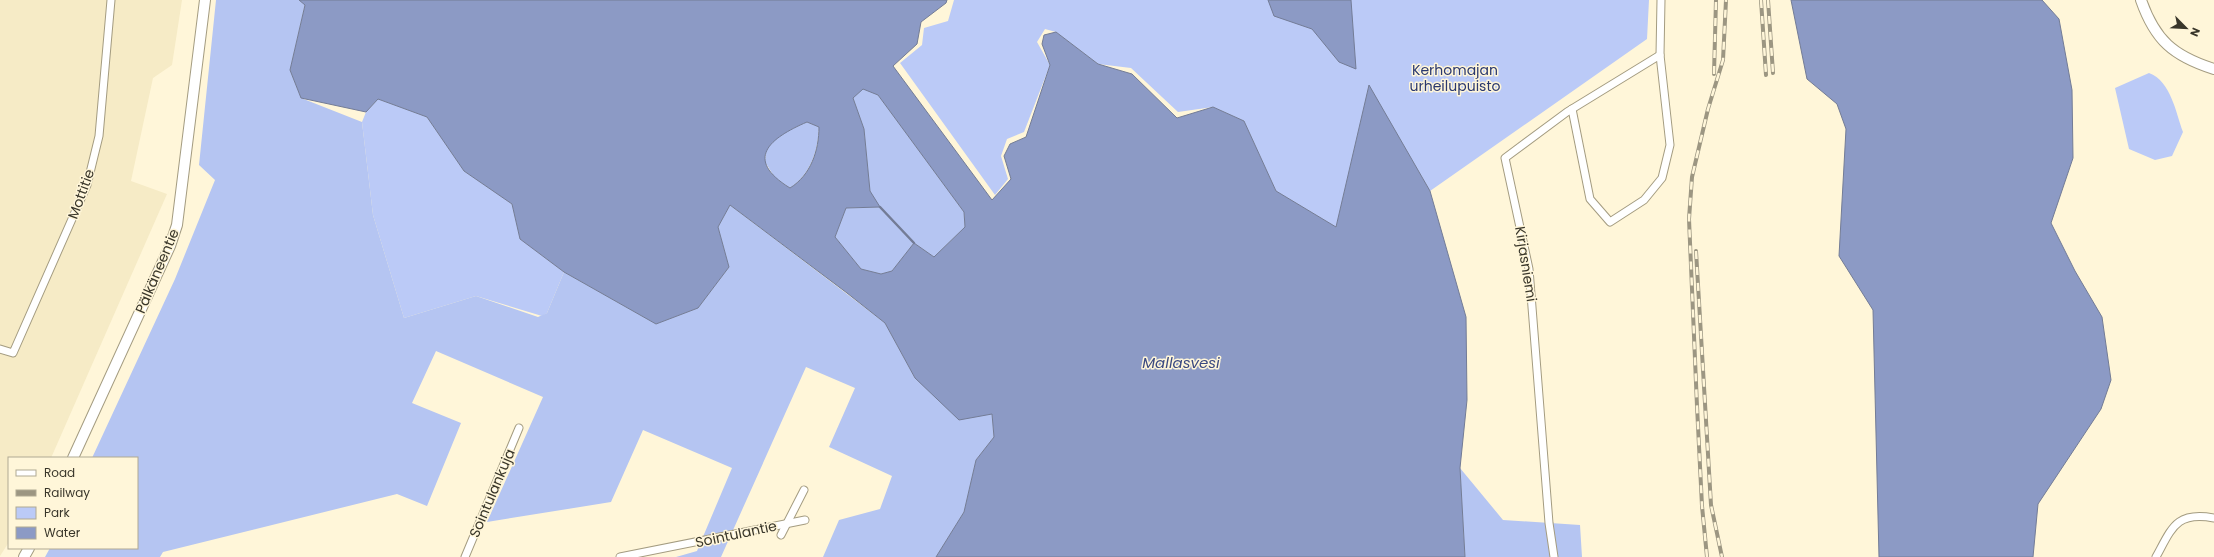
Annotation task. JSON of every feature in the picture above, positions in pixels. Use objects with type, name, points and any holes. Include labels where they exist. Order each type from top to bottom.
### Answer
[{"type":"main road","name":"Pälkäneentie","points":[[73,457],[170,246],[177,225],[205,0]]},
{"type":"main road","points":[[2141,0],[2149,23],[2170,48],[2183,56],[2214,69]]},
{"type":"street","name":"Mottitie","points":[[0,349],[13,353],[87,185],[99,136],[111,0]]},
{"type":"street","points":[[1572,109],[1590,199],[1610,222],[1644,200],[1662,178],[1670,144],[1660,55],[1661,0]]},
{"type":"street","name":"Kirjasniemi","points":[[1554,557],[1549,523],[1529,269],[1505,158],[1572,109],[1660,55]]},
{"type":"street","name":"Sointulankuja","points":[[465,557],[519,428]]},
{"type":"street","points":[[780,535],[794,512],[804,490]]},
{"type":"street","points":[[2156,557],[2172,528],[2183,518],[2203,516],[2214,518]]},
{"type":"street","name":"Sointulantie","points":[[620,557],[723,538],[805,520]]},
{"type":"shaded area","points":[[0,0],[182,0],[172,65],[153,78],[131,181],[167,194],[51,457],[8,457],[8,544],[0,556]]},
{"type":"shaded area","points":[[216,0],[299,0],[305,4],[290,70],[301,98],[362,122],[373,215],[404,318],[476,296],[538,317],[547,313],[564,272],[656,324],[698,308],[729,267],[718,227],[730,205],[885,323],[915,378],[992,414],[994,437],[976,460],[964,512],[936,557],[823,557],[839,520],[880,509],[892,476],[829,447],[855,388],[806,367],[721,557],[676,557],[697,551],[732,468],[643,430],[611,502],[487,522],[543,397],[436,351],[412,403],[461,423],[427,506],[397,494],[163,552],[160,557],[45,557],[49,549],[138,549],[138,457],[92,457],[175,279],[215,180],[199,165]]},
{"type":"shaded area","points":[[863,88],[878,95],[964,212],[965,227],[934,257],[914,243],[892,271],[881,274],[861,269],[835,237],[846,208],[879,207],[870,191],[864,129],[853,98]]},
{"type":"shaded area","points":[[807,122],[819,127],[815,153],[803,176],[790,188],[775,178],[765,162],[766,149],[780,134]]},
{"type":"shaded area","points":[[1460,468],[1503,520],[1580,525],[1582,557],[1465,557]]},
{"type":"green space","name":"Kerhomajan urheilupuisto","points":[[954,0],[1649,0],[1647,39],[1430,191],[1369,86],[1336,227],[1276,191],[1244,121],[1213,107],[1178,112],[1131,68],[1098,64],[1056,32],[1045,29],[1037,42],[1050,65],[1024,132],[1007,139],[1001,156],[1008,179],[995,195],[900,63],[922,45],[924,28],[948,21]]},
{"type":"green space","points":[[2149,73],[2163,83],[2168,90],[2183,132],[2172,156],[2155,160],[2129,149],[2115,88]]},
{"type":"green space","points":[[378,99],[427,117],[464,171],[512,204],[520,239],[564,272],[547,313],[542,316],[476,296],[404,318],[373,215],[362,122],[366,112]]},
{"type":"water","name":"Mallasvesi","points":[[299,0],[947,0],[946,3],[921,22],[917,44],[893,66],[992,200],[1011,179],[1004,156],[1010,144],[1026,137],[1050,65],[1042,44],[1044,35],[1056,32],[1098,64],[1132,74],[1177,118],[1213,107],[1244,121],[1276,191],[1336,227],[1369,85],[1430,191],[1466,317],[1467,400],[1460,468],[1465,557],[936,557],[964,512],[976,460],[994,437],[992,414],[959,420],[915,378],[885,323],[730,205],[718,227],[729,267],[698,308],[656,324],[564,272],[520,239],[512,204],[464,171],[427,117],[378,99],[366,112],[301,98],[290,70],[305,5]],"holes":[[[863,89],[878,95],[964,212],[965,227],[934,257],[914,243],[892,271],[881,274],[861,269],[835,237],[846,208],[880,207],[870,191],[864,129],[853,98]],[[807,122],[819,127],[819,136],[815,153],[808,169],[797,183],[790,188],[776,177],[768,168],[765,159],[767,150],[773,142],[782,135]]]},
{"type":"water","points":[[1268,0],[1351,0],[1356,69],[1339,62],[1312,29],[1274,16]]},
{"type":"water","points":[[1791,0],[2042,0],[2059,19],[2072,90],[2073,158],[2051,223],[2075,271],[2102,317],[2111,380],[2101,409],[2038,504],[2033,557],[1879,557],[1873,310],[1839,256],[1846,129],[1837,104],[1807,79]]},
{"type":"waterway","points":[[880,207],[914,243]]},
{"type":"railway","points":[[1714,74],[1716,0]]},
{"type":"railway","points":[[1707,557],[1702,506],[1689,219],[1692,177],[1708,109],[1723,60],[1726,0]]},
{"type":"railway","points":[[1761,0],[1766,75]]},
{"type":"railway","points":[[1768,0],[1773,73]]},
{"type":"railway","points":[[1696,251],[1711,505],[1722,557]]}]
